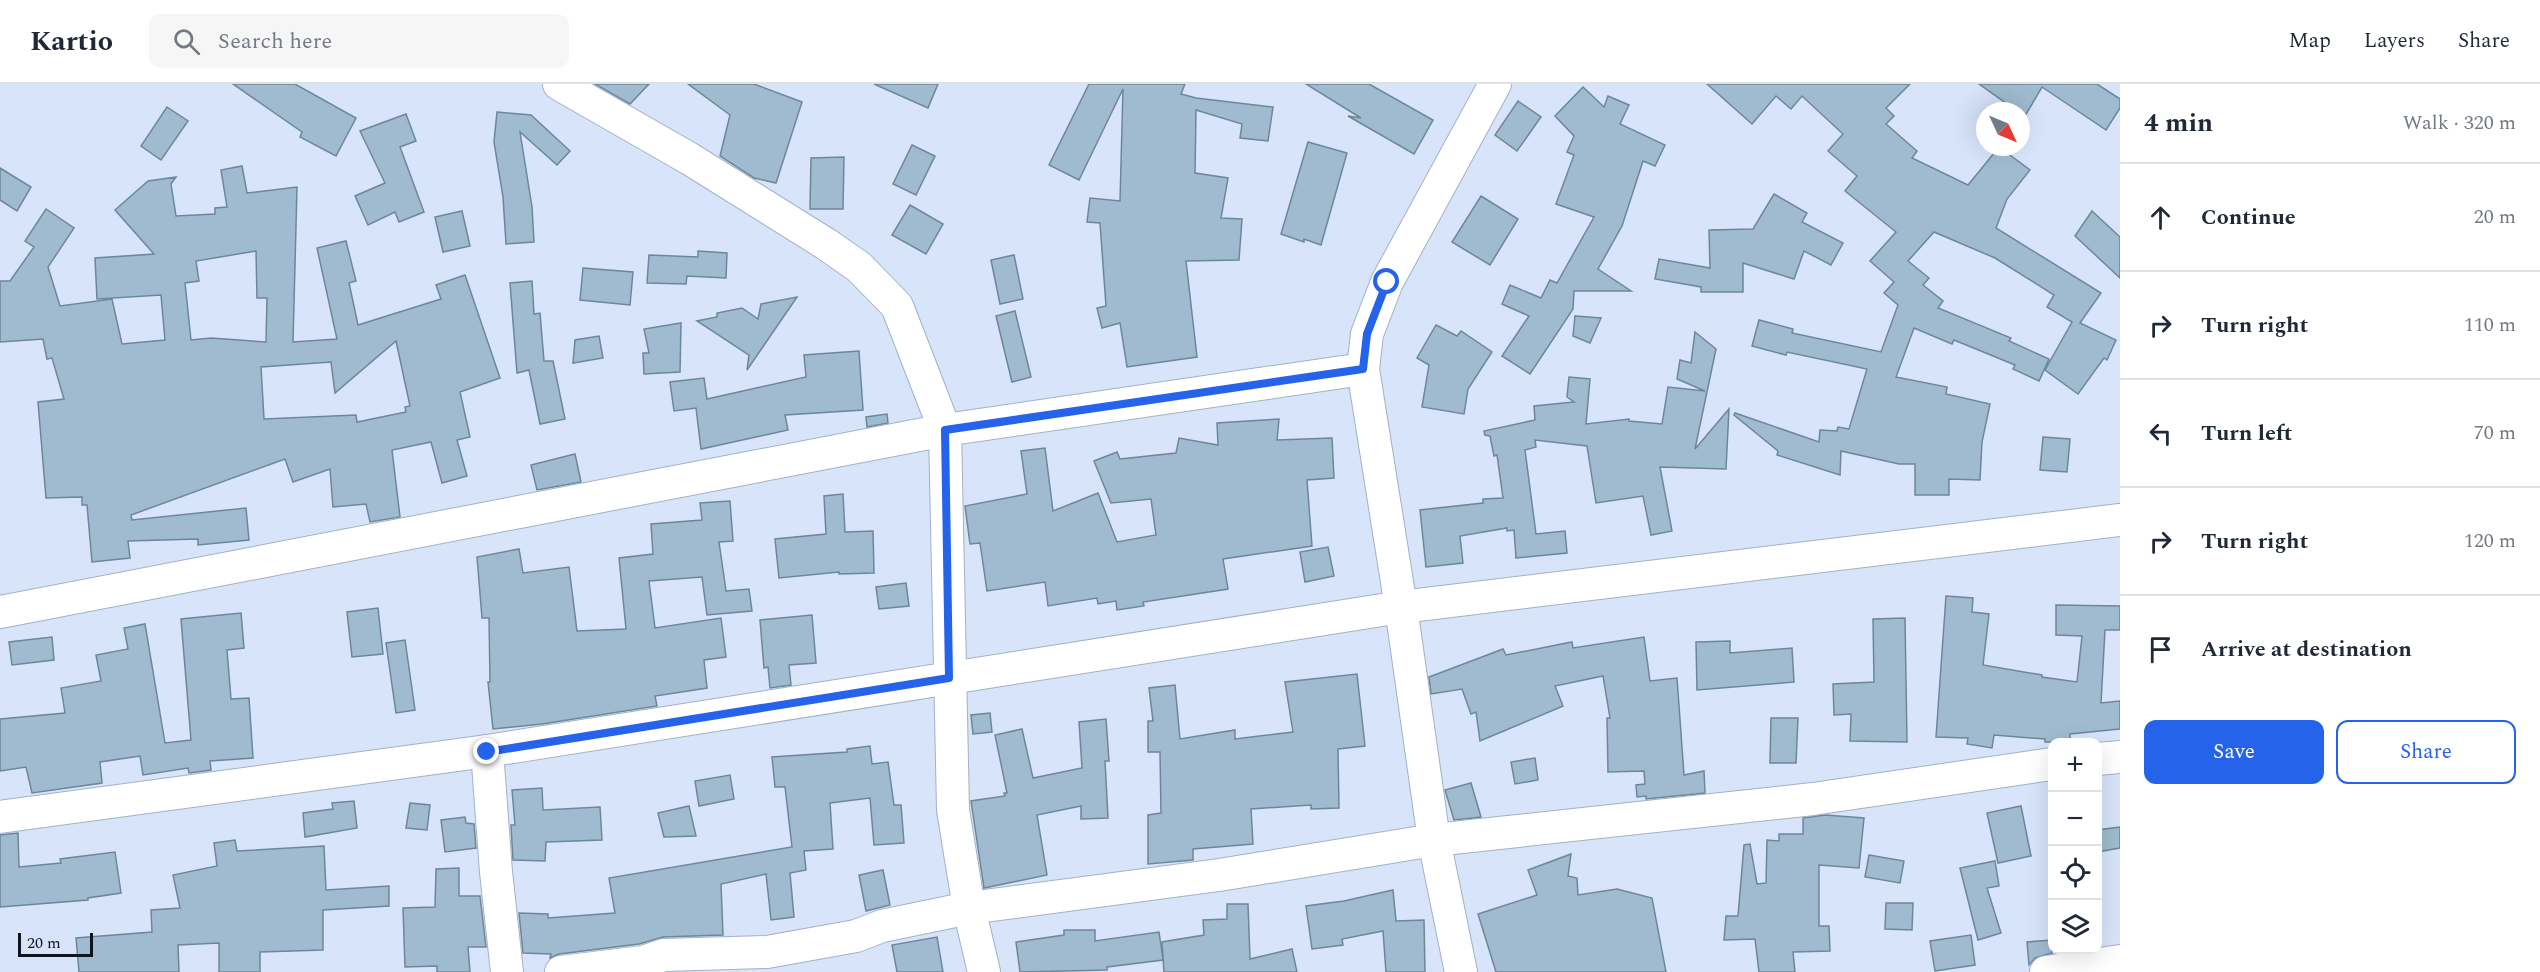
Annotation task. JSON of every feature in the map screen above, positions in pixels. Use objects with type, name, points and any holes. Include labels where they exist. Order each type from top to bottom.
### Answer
[{"type":"street","points":[[559,84],[690,159],[826,244],[859,267],[897,306],[945,430],[953,810],[969,908],[984,972]]},
{"type":"street","points":[[1461,972],[1434,840],[1401,607],[1363,369],[1367,334],[1387,282],[1495,84]]},
{"type":"street","points":[[0,612],[945,430],[1363,369]]},
{"type":"street","points":[[0,817],[487,752],[1401,607],[2120,520]]},
{"type":"street","points":[[487,752],[496,872],[507,972]]},
{"type":"street","points":[[2102,759],[2120,757]]},
{"type":"street","points":[[561,972],[643,962],[664,955],[767,952],[856,936],[882,926],[969,908],[1219,874],[1434,840],[1813,799],[2048,765]]},
{"type":"street","points":[[2046,972],[2120,961]]},
{"type":"building","points":[[233,84],[295,84],[356,118],[336,156],[300,137],[302,132]]},
{"type":"building","points":[[595,84],[649,84],[630,104]]},
{"type":"building","points":[[688,84],[754,84],[802,102],[776,183],[754,178],[720,156],[730,115]]},
{"type":"building","points":[[874,84],[938,84],[928,108]]},
{"type":"building","points":[[1089,84],[1185,84],[1181,94],[1196,98],[1273,107],[1268,141],[1240,138],[1242,124],[1196,110],[1195,173],[1228,178],[1221,218],[1242,219],[1239,260],[1186,261],[1197,357],[1127,367],[1120,323],[1102,328],[1097,308],[1106,306],[1100,223],[1087,222],[1090,198],[1120,201],[1123,89],[1079,180],[1049,165]]},
{"type":"building","points":[[1306,84],[1369,84],[1433,120],[1414,154],[1348,116],[1361,118]]},
{"type":"building","points":[[1707,84],[1910,84],[1886,108],[1894,116],[1886,124],[1917,151],[1912,158],[1968,185],[1992,156],[2011,156],[2030,170],[2007,199],[1996,228],[2101,293],[2080,323],[2116,340],[2107,360],[2104,358],[2078,394],[2045,370],[2072,322],[2047,307],[2054,295],[1995,258],[1934,232],[1908,261],[1929,278],[1923,285],[1943,301],[1938,308],[2011,338],[2009,341],[2049,359],[2039,381],[2013,369],[2015,365],[1954,340],[1952,344],[1914,328],[1896,377],[1947,387],[1946,394],[1990,404],[1982,442],[1980,480],[1949,479],[1949,495],[1915,495],[1915,464],[1899,464],[1841,451],[1840,475],[1777,455],[1778,451],[1734,415],[1735,413],[1819,442],[1820,430],[1837,431],[1838,427],[1849,429],[1867,369],[1787,352],[1786,355],[1752,346],[1759,320],[1793,329],[1792,333],[1881,352],[1898,305],[1884,293],[1894,282],[1870,261],[1896,232],[1845,191],[1857,176],[1828,151],[1843,134],[1802,96],[1791,109],[1776,96],[1752,124]]},
{"type":"building","points":[[1979,84],[2097,84],[2120,99],[2120,108],[2106,130],[2042,87],[2030,107],[2030,102],[2004,102]]},
{"type":"building","points":[[1583,87],[1604,107],[1608,96],[1629,105],[1620,124],[1665,145],[1655,166],[1643,161],[1622,226],[1598,269],[1631,291],[1574,291],[1573,309],[1530,374],[1502,356],[1529,316],[1502,304],[1510,285],[1541,298],[1550,280],[1557,283],[1594,217],[1556,204],[1574,155],[1567,152],[1574,136],[1555,116]]},
{"type":"building","points":[[1518,101],[1541,117],[1517,151],[1495,135]]},
{"type":"building","points":[[167,107],[188,121],[161,160],[141,146]]},
{"type":"building","points":[[497,112],[531,115],[570,151],[557,165],[520,132],[532,207],[534,242],[506,244],[503,197],[494,142]]},
{"type":"building","points":[[406,114],[416,141],[400,147],[424,212],[399,222],[395,212],[368,225],[355,196],[385,183],[360,131]]},
{"type":"building","points":[[1308,142],[1347,153],[1321,245],[1281,234]]},
{"type":"building","points":[[912,145],[935,156],[916,195],[893,184]]},
{"type":"building","points":[[844,157],[843,209],[810,209],[811,158]]},
{"type":"building","points":[[242,166],[247,193],[297,187],[293,342],[337,339],[317,248],[346,241],[356,281],[349,283],[358,325],[441,299],[436,285],[465,275],[500,378],[460,392],[470,437],[457,440],[467,476],[442,483],[431,442],[392,450],[400,517],[370,522],[366,504],[333,507],[330,469],[293,482],[285,459],[131,515],[132,520],[246,508],[249,540],[198,545],[198,539],[128,541],[130,558],[92,562],[87,505],[82,505],[82,497],[46,498],[38,402],[64,399],[52,358],[47,359],[43,339],[0,342],[0,281],[10,281],[34,247],[25,241],[46,209],[74,228],[48,267],[60,306],[112,299],[122,344],[165,340],[161,295],[97,299],[95,258],[154,254],[115,210],[148,181],[176,177],[171,184],[176,216],[215,214],[215,208],[227,207],[221,170]],"holes":[[[256,251],[257,298],[267,298],[266,342],[211,338],[191,340],[185,283],[199,281],[196,261]],[[396,341],[410,406],[405,407],[406,412],[357,422],[356,415],[264,419],[261,367],[331,362],[335,393]]]},
{"type":"building","points":[[0,168],[31,187],[17,211],[0,200]]},
{"type":"building","points":[[1774,194],[1807,213],[1802,222],[1843,243],[1831,265],[1804,251],[1794,279],[1743,263],[1743,292],[1701,292],[1701,287],[1655,279],[1659,259],[1710,268],[1709,230],[1753,229]]},
{"type":"building","points":[[1481,196],[1518,219],[1490,265],[1452,242]]},
{"type":"building","points":[[910,205],[943,224],[926,254],[892,235]]},
{"type":"building","points":[[462,211],[470,246],[443,252],[435,217]]},
{"type":"building","points":[[2092,211],[2120,237],[2120,278],[2075,236]]},
{"type":"building","points":[[698,251],[727,253],[726,278],[687,276],[686,284],[647,283],[649,255],[698,257]]},
{"type":"building","points":[[1014,255],[1023,299],[1000,304],[991,260]]},
{"type":"building","points":[[583,268],[633,272],[630,305],[580,300]]},
{"type":"building","points":[[532,281],[534,314],[540,313],[544,361],[553,361],[565,419],[540,424],[529,370],[517,373],[510,283]]},
{"type":"building","points":[[797,297],[747,370],[749,355],[697,321],[717,317],[717,313],[742,308],[758,319],[761,304]]},
{"type":"building","points":[[1015,311],[1031,377],[1012,382],[996,316]]},
{"type":"building","points":[[1575,316],[1601,318],[1590,343],[1573,336]]},
{"type":"building","points":[[681,323],[680,372],[644,374],[643,353],[649,353],[644,329]]},
{"type":"building","points":[[1436,325],[1457,336],[1461,331],[1492,352],[1468,389],[1464,414],[1422,407],[1429,365],[1417,358]]},
{"type":"building","points":[[1695,332],[1716,349],[1695,449],[1729,409],[1726,469],[1660,467],[1672,531],[1651,535],[1643,496],[1596,503],[1587,446],[1535,440],[1536,447],[1525,450],[1536,534],[1565,531],[1567,553],[1516,558],[1514,530],[1507,531],[1507,528],[1460,536],[1463,563],[1426,567],[1420,510],[1483,503],[1483,499],[1503,498],[1497,455],[1494,456],[1490,436],[1485,435],[1484,431],[1535,420],[1534,406],[1574,402],[1567,397],[1569,377],[1590,379],[1586,424],[1629,419],[1629,421],[1662,424],[1668,387],[1705,391],[1677,379],[1680,360],[1691,363]]},
{"type":"building","points":[[599,336],[603,358],[573,363],[575,340]]},
{"type":"building","points":[[859,351],[863,410],[785,415],[788,430],[701,449],[696,408],[674,411],[670,382],[704,378],[707,399],[806,377],[804,355]]},
{"type":"building","points":[[887,414],[888,423],[867,427],[866,417]]},
{"type":"building","points":[[1279,419],[1277,440],[1332,438],[1334,478],[1307,480],[1312,546],[1223,559],[1228,589],[1143,602],[1144,606],[1117,610],[1116,601],[1098,604],[1097,598],[1048,606],[1045,582],[987,591],[980,543],[970,544],[965,506],[1027,494],[1021,451],[1045,448],[1053,511],[1098,493],[1117,542],[1156,535],[1151,499],[1111,503],[1094,461],[1117,452],[1120,459],[1176,453],[1179,438],[1218,445],[1217,423]]},
{"type":"building","points":[[2043,437],[2070,439],[2067,472],[2040,470]]},
{"type":"building","points":[[575,454],[581,482],[537,490],[531,465]]},
{"type":"building","points":[[843,494],[845,532],[873,531],[874,573],[839,574],[839,572],[779,578],[775,539],[826,534],[824,496]]},
{"type":"building","points":[[730,501],[733,541],[719,542],[726,591],[749,589],[752,611],[707,615],[702,577],[649,581],[655,628],[721,618],[726,657],[704,660],[707,688],[655,696],[657,706],[542,724],[493,729],[488,682],[490,682],[489,618],[482,618],[477,557],[519,549],[523,573],[569,567],[577,631],[626,629],[619,558],[653,554],[651,524],[702,520],[700,503]]},
{"type":"building","points":[[1328,547],[1334,576],[1305,582],[1300,552]]},
{"type":"building","points":[[906,583],[909,606],[879,609],[876,587]]},
{"type":"building","points":[[1946,596],[1973,598],[1972,612],[1989,614],[1983,665],[2077,682],[2082,636],[2056,635],[2056,605],[2120,606],[2120,630],[2105,630],[2101,703],[2120,701],[2120,729],[2070,734],[2070,738],[2048,738],[2048,742],[2045,742],[2045,739],[1994,735],[1992,748],[1967,744],[1968,738],[1936,737]]},
{"type":"building","points":[[378,608],[383,654],[352,657],[347,612]]},
{"type":"building","points":[[241,613],[244,648],[227,650],[231,699],[249,698],[253,758],[210,761],[211,770],[189,773],[188,768],[143,775],[140,756],[100,762],[102,783],[32,793],[26,767],[0,771],[0,719],[65,713],[61,688],[101,681],[96,655],[128,649],[124,628],[145,624],[165,743],[191,740],[181,619]]},
{"type":"building","points":[[812,615],[816,663],[789,665],[791,685],[770,688],[768,667],[764,668],[760,620]]},
{"type":"building","points":[[1905,618],[1907,742],[1850,741],[1851,714],[1834,715],[1833,684],[1874,682],[1873,619]]},
{"type":"building","points":[[52,637],[54,660],[12,665],[9,642]]},
{"type":"building","points":[[1644,637],[1650,681],[1677,678],[1684,775],[1704,771],[1705,793],[1646,799],[1646,796],[1637,797],[1636,785],[1645,784],[1644,771],[1608,772],[1607,718],[1610,718],[1603,676],[1555,686],[1563,706],[1480,741],[1476,712],[1471,714],[1462,689],[1431,694],[1429,677],[1503,649],[1506,655],[1572,642],[1573,648]]},
{"type":"building","points":[[405,640],[415,710],[396,713],[386,643]]},
{"type":"building","points":[[1730,641],[1730,653],[1792,648],[1794,682],[1697,690],[1696,642]]},
{"type":"building","points":[[1357,674],[1365,746],[1338,749],[1339,808],[1311,809],[1311,805],[1251,809],[1253,844],[1193,849],[1193,860],[1148,864],[1148,815],[1161,813],[1160,752],[1148,752],[1148,721],[1153,721],[1149,688],[1175,685],[1180,739],[1235,730],[1235,739],[1293,732],[1285,682]]},
{"type":"building","points":[[990,713],[992,732],[973,734],[971,715]]},
{"type":"building","points":[[1771,718],[1798,718],[1796,763],[1770,763]]},
{"type":"building","points":[[1106,719],[1109,761],[1105,761],[1108,818],[1081,819],[1081,806],[1037,815],[1047,875],[984,888],[971,801],[1005,796],[1004,793],[1007,793],[995,735],[1022,729],[1033,778],[1082,768],[1079,722]]},
{"type":"building","points":[[870,746],[872,764],[888,762],[894,805],[901,805],[904,843],[874,845],[870,798],[830,803],[833,849],[804,851],[806,870],[790,873],[794,917],[771,920],[766,874],[721,884],[723,935],[663,937],[639,944],[559,954],[550,958],[551,954],[523,953],[519,913],[548,914],[548,918],[615,913],[609,878],[792,847],[785,787],[775,787],[772,757],[847,752],[847,749]]},
{"type":"building","points":[[1535,758],[1538,780],[1515,784],[1511,762]]},
{"type":"building","points":[[730,775],[734,799],[699,806],[695,781]]},
{"type":"building","points":[[1471,783],[1481,817],[1454,820],[1445,790]]},
{"type":"building","points":[[542,788],[543,810],[600,807],[602,840],[546,842],[545,861],[513,860],[511,825],[515,825],[512,790]]},
{"type":"building","points":[[354,801],[357,828],[305,837],[303,813],[333,809],[332,803]]},
{"type":"building","points":[[410,803],[430,805],[427,830],[406,828]]},
{"type":"building","points":[[689,806],[696,836],[664,837],[658,813]]},
{"type":"building","points":[[2021,806],[2031,856],[1998,863],[1987,813]]},
{"type":"building","points":[[1825,815],[1864,818],[1859,868],[1819,865],[1819,926],[1829,926],[1830,951],[1793,952],[1795,972],[1759,972],[1755,939],[1724,940],[1726,916],[1738,916],[1744,845],[1750,844],[1757,884],[1766,883],[1767,840],[1779,841],[1779,834],[1803,834],[1803,818]]},
{"type":"building","points":[[465,817],[466,823],[474,824],[476,848],[445,852],[441,820]]},
{"type":"building","points":[[2120,827],[2120,848],[2102,851],[2102,829]]},
{"type":"building","points":[[18,833],[19,867],[61,863],[60,859],[115,852],[121,893],[88,898],[88,900],[0,907],[0,835]]},
{"type":"building","points":[[235,840],[237,851],[324,846],[326,890],[389,886],[389,906],[323,910],[323,950],[260,952],[260,972],[219,972],[219,943],[178,945],[179,972],[79,972],[76,938],[152,932],[151,910],[180,908],[173,875],[217,866],[214,843]]},
{"type":"building","points":[[1571,854],[1568,876],[1577,878],[1578,895],[1617,889],[1652,898],[1666,972],[1496,972],[1478,914],[1537,895],[1528,870]]},
{"type":"building","points":[[1869,855],[1904,861],[1900,883],[1865,877]]},
{"type":"building","points":[[1995,861],[1999,886],[1987,888],[2001,933],[1978,940],[1960,868]]},
{"type":"building","points":[[459,868],[459,896],[480,896],[486,947],[468,947],[470,972],[437,972],[437,966],[405,967],[403,908],[435,907],[436,869]]},
{"type":"building","points":[[883,870],[890,905],[866,911],[859,875]]},
{"type":"building","points":[[1393,890],[1396,921],[1424,920],[1425,972],[1386,972],[1383,931],[1342,939],[1343,945],[1312,949],[1306,906],[1344,901]]},
{"type":"building","points":[[1886,903],[1913,903],[1912,930],[1885,929]]},
{"type":"building","points":[[1227,904],[1248,904],[1250,959],[1292,949],[1297,972],[1164,972],[1162,942],[1204,935],[1203,920],[1227,919]]},
{"type":"building","points":[[1064,930],[1095,930],[1095,941],[1159,932],[1163,960],[1107,967],[1107,970],[1020,972],[1016,942],[1064,935]]},
{"type":"building","points":[[1971,935],[1975,965],[1935,971],[1930,941]]},
{"type":"building","points":[[937,937],[943,972],[897,972],[892,945]]},
{"type":"building","points":[[2048,940],[2049,954],[2035,958],[2029,965],[2027,942]]},
{"type":"route","points":[[487,752],[949,678],[945,430],[1363,369],[1367,334],[1387,282]]}]
